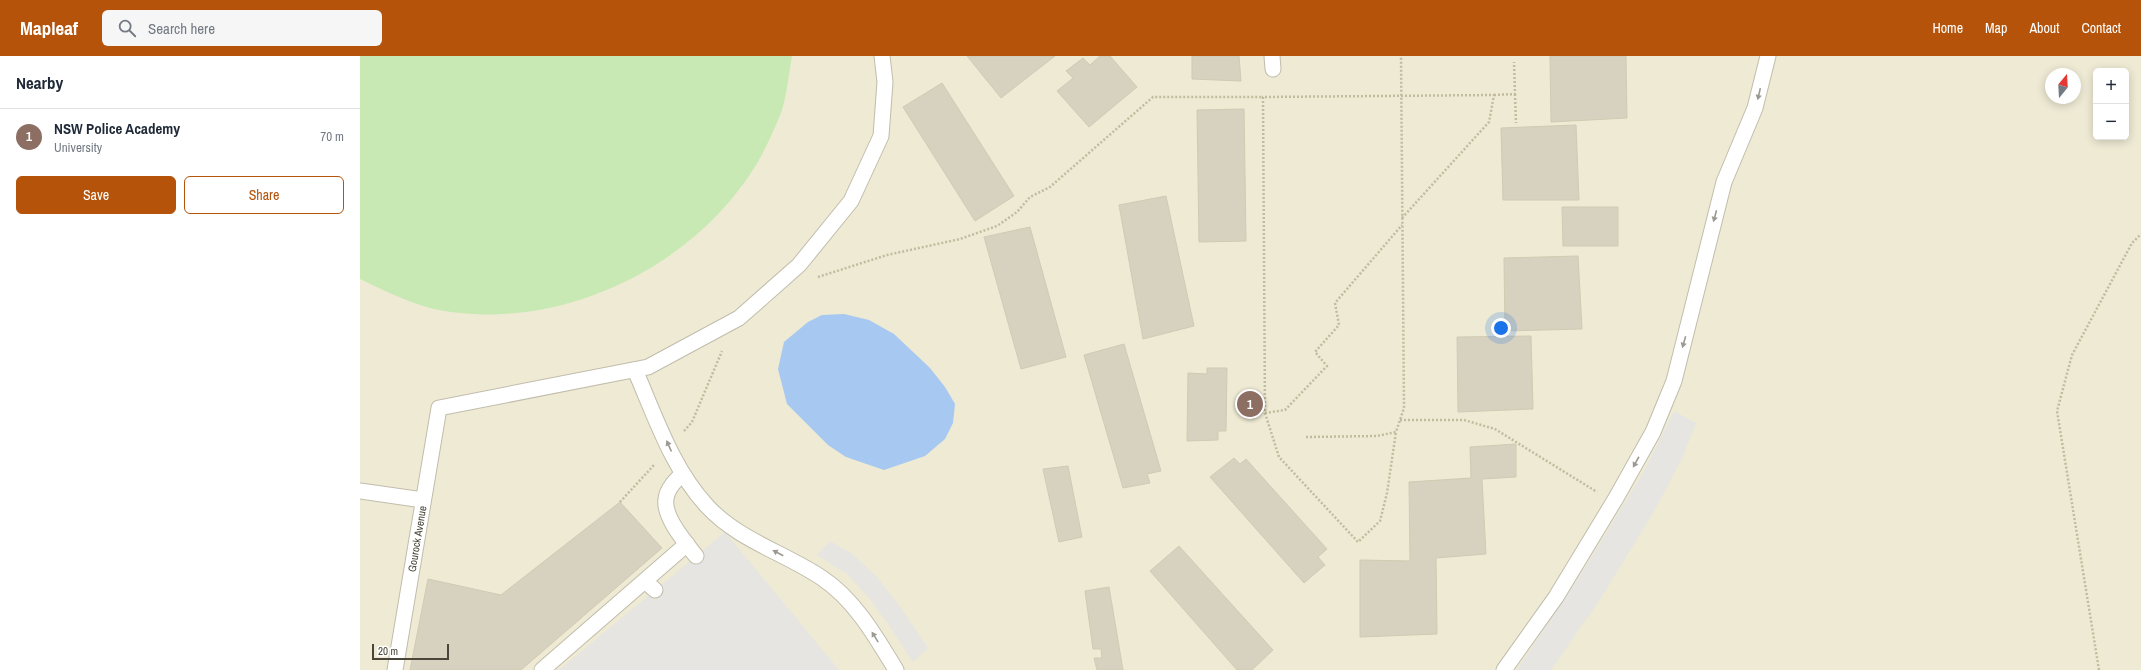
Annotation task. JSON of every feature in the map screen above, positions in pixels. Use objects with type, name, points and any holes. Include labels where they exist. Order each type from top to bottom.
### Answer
[{"type":"lane","points":[[882,56],[885,82],[881,136],[851,201],[799,265],[738,318],[648,367],[635,370],[682,474],[708,507],[728,525],[823,579],[843,596],[862,616],[896,670]]},
{"type":"lane","points":[[1504,670],[1556,597],[1653,432],[1674,381],[1724,182],[1755,108],[1768,56]]},
{"type":"lane","name":"Gourock Avenue","points":[[395,670],[439,408],[635,370]]},
{"type":"lane","points":[[682,474],[671,485],[665,500],[670,519],[696,556]]},
{"type":"lane","points":[[360,491],[423,500]]},
{"type":"lane","points":[[542,670],[591,635],[650,586],[687,544]]},
{"type":"path","points":[[1263,97],[1265,413],[1279,457],[1358,542],[1380,521],[1387,493],[1396,432],[1404,408],[1401,56]]},
{"type":"path","points":[[1514,62],[1516,123]]},
{"type":"path","points":[[814,278],[887,255],[960,239],[997,226],[1017,212],[1030,197],[1050,187],[1153,97],[1515,94]]},
{"type":"path","points":[[1402,218],[1489,122],[1494,95]]},
{"type":"path","points":[[1265,413],[1285,410],[1327,366],[1316,352],[1339,325],[1335,303],[1402,225]]},
{"type":"path","points":[[2099,670],[2057,412],[2072,355],[2132,243],[2141,234]]},
{"type":"path","points":[[681,434],[692,422],[724,346]]},
{"type":"path","points":[[1400,420],[1464,420],[1495,429],[1613,502]]},
{"type":"path","points":[[1306,437],[1377,436],[1396,432]]},
{"type":"path","points":[[620,502],[655,464]]},
{"type":"shaded area","points":[[360,56],[2141,56],[2141,670],[360,670]]},
{"type":"shaded area","points":[[1674,411],[1696,423],[1682,459],[1656,508],[1601,598],[1551,670],[1517,670],[1576,582],[1643,473]]},
{"type":"shaded area","points":[[725,532],[839,670],[559,670]]},
{"type":"shaded area","points":[[830,541],[851,553],[876,576],[899,605],[928,648],[913,662],[868,597],[847,574],[817,555]]},
{"type":"green space","points":[[360,56],[792,56],[787,90],[782,110],[763,152],[756,165],[730,201],[699,232],[664,260],[624,282],[583,299],[539,310],[495,314],[451,312],[427,307],[382,290],[360,279]]},
{"type":"water","points":[[844,314],[869,320],[894,334],[930,368],[945,387],[955,404],[953,423],[945,439],[925,456],[884,470],[846,457],[828,445],[787,404],[778,369],[784,342],[808,322],[822,315]]},
{"type":"building","points":[[967,56],[1055,56],[1001,98]]},
{"type":"building","points":[[1100,56],[1110,56],[1137,87],[1089,127],[1057,91],[1073,78],[1066,71],[1083,58],[1090,65]]},
{"type":"building","points":[[1192,56],[1239,56],[1241,81],[1192,79]]},
{"type":"building","points":[[1550,56],[1626,56],[1627,118],[1551,122]]},
{"type":"building","points":[[942,83],[1014,196],[975,221],[903,107]]},
{"type":"building","points":[[1244,109],[1246,241],[1199,242],[1197,110]]},
{"type":"building","points":[[1576,125],[1579,200],[1503,200],[1501,128]]},
{"type":"building","points":[[1166,196],[1194,326],[1143,339],[1119,205]]},
{"type":"building","points":[[1562,207],[1618,207],[1618,246],[1563,246]]},
{"type":"building","points":[[1030,227],[1066,357],[1021,369],[984,237]]},
{"type":"building","points":[[1578,256],[1582,329],[1505,331],[1504,258]]},
{"type":"building","points":[[1531,336],[1533,409],[1458,412],[1457,337]]},
{"type":"building","points":[[1124,344],[1161,471],[1147,474],[1150,483],[1123,488],[1084,355]]},
{"type":"building","points":[[1207,368],[1227,368],[1226,431],[1218,431],[1218,440],[1187,441],[1188,373],[1207,374]]},
{"type":"building","points":[[1516,444],[1516,477],[1482,479],[1486,554],[1436,558],[1437,634],[1360,637],[1360,560],[1410,561],[1409,482],[1471,478],[1470,447]]},
{"type":"building","points":[[1234,458],[1240,464],[1246,459],[1327,549],[1318,557],[1325,565],[1304,583],[1210,477]]},
{"type":"building","points":[[1068,466],[1082,537],[1059,542],[1043,469]]},
{"type":"building","points":[[620,502],[662,548],[521,670],[410,670],[428,579],[501,595]]},
{"type":"building","points":[[1179,546],[1273,650],[1252,670],[1237,670],[1150,571]]},
{"type":"building","points":[[1109,587],[1123,670],[1097,670],[1094,658],[1102,658],[1101,649],[1093,649],[1085,591]]},
{"type":"place","name":"NSW Police Academy","points":[[1250,404]]}]
